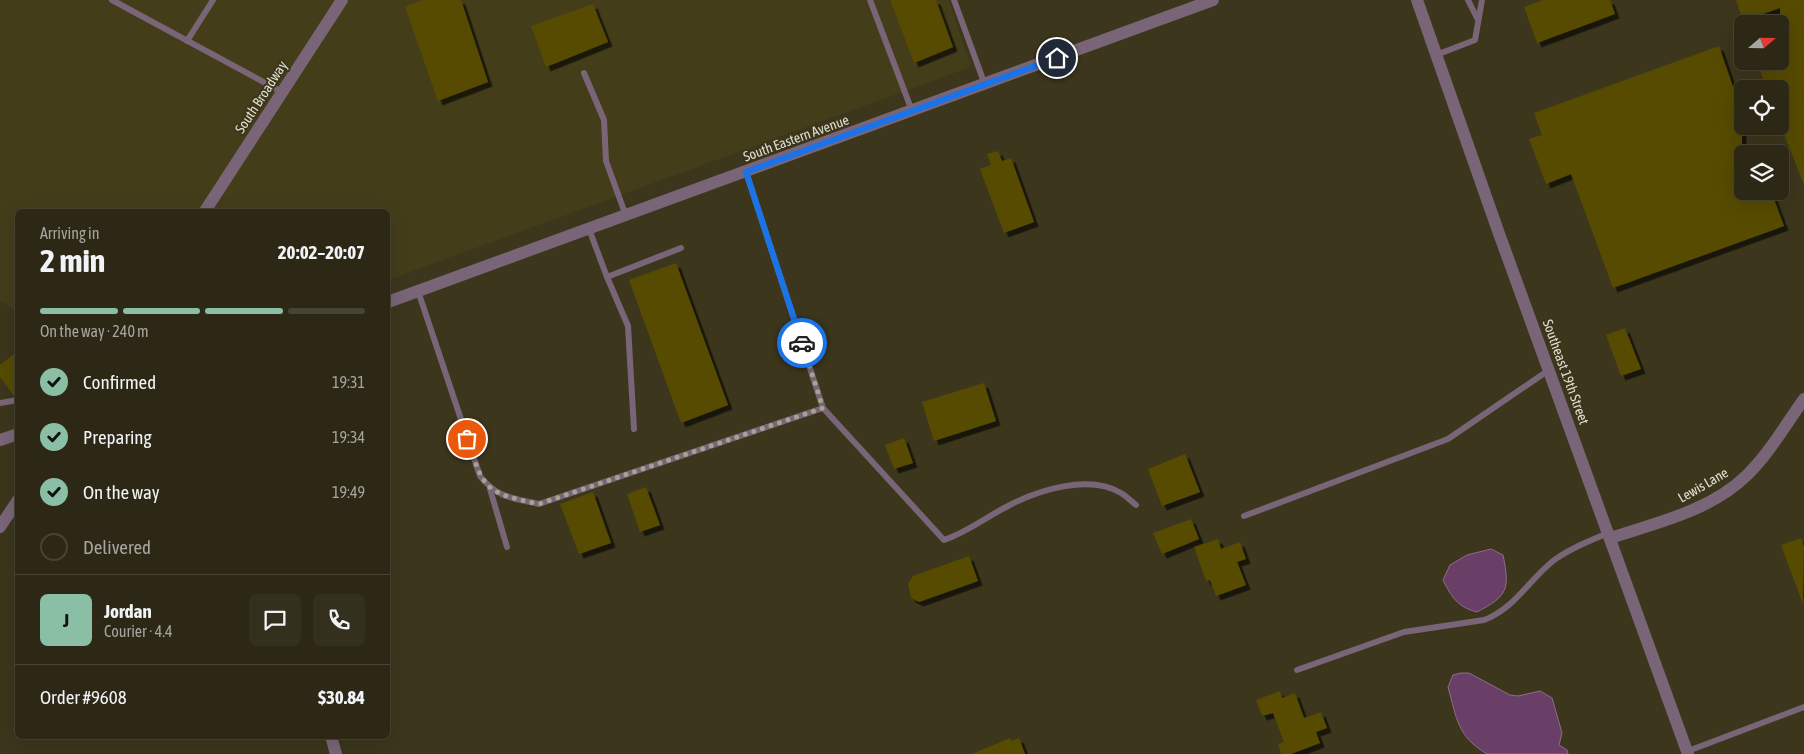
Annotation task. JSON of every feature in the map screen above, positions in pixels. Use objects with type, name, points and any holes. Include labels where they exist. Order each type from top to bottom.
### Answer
[{"type":"street","name":"South Broadway","points":[[206,209],[342,0]]},
{"type":"street","name":"South Eastern Avenue","points":[[390,301],[912,112],[1213,0]]},
{"type":"street","name":"Southeast 19th Street","points":[[1417,0],[1688,753]]},
{"type":"street","name":"Lewis Lane","points":[[1609,536],[1681,516],[1718,496],[1746,476],[1765,454],[1804,399]]},
{"type":"street","points":[[0,440],[15,435]]},
{"type":"street","points":[[0,527],[15,504]]},
{"type":"street","points":[[332,739],[336,754]]},
{"type":"lane","points":[[112,0],[282,92]]},
{"type":"lane","points":[[187,41],[213,0]]},
{"type":"lane","points":[[870,0],[912,112]]},
{"type":"lane","points":[[954,0],[985,85]]},
{"type":"lane","points":[[1468,0],[1478,20]]},
{"type":"lane","points":[[1436,55],[1475,40],[1482,0]]},
{"type":"lane","points":[[584,73],[604,120],[606,161],[626,216]]},
{"type":"lane","points":[[746,172],[823,408],[944,540],[965,533],[1008,505],[1060,487],[1086,483],[1120,492],[1136,505]]},
{"type":"lane","points":[[589,229],[628,326],[634,429]]},
{"type":"lane","points":[[607,277],[681,248]]},
{"type":"lane","points":[[418,291],[480,476],[490,489],[507,547]]},
{"type":"lane","points":[[1244,516],[1448,439],[1549,370]]},
{"type":"lane","points":[[0,403],[15,400]]},
{"type":"lane","points":[[490,489],[508,497],[539,504],[823,408]]},
{"type":"lane","points":[[1297,670],[1404,632],[1484,620],[1496,616],[1511,605],[1531,581],[1553,560],[1573,548],[1609,536]]},
{"type":"lane","points":[[1688,753],[1804,707]]},
{"type":"shaded area","points":[[0,0],[949,0],[971,67],[390,279],[390,209],[15,209],[15,310],[0,301]]},
{"type":"shaded area","points":[[1491,549],[1503,555],[1506,584],[1501,596],[1477,612],[1464,607],[1455,600],[1443,580],[1450,565],[1467,555]]},
{"type":"shaded area","points":[[1469,673],[1510,695],[1518,696],[1540,691],[1552,698],[1562,733],[1559,745],[1567,750],[1568,754],[1487,754],[1477,747],[1464,733],[1456,718],[1448,687],[1453,675]]},
{"type":"building","points":[[422,0],[461,0],[488,82],[438,101],[405,7]]},
{"type":"building","points":[[890,0],[936,0],[953,47],[914,63]]},
{"type":"building","points":[[1543,0],[1610,0],[1615,14],[1537,43],[1524,7]]},
{"type":"building","points":[[1736,0],[1804,0],[1804,185],[1784,135],[1789,135],[1789,80],[1764,80],[1760,70],[1789,70],[1789,15],[1780,15],[1780,8],[1760,15],[1741,15]]},
{"type":"building","points":[[593,4],[608,42],[546,67],[531,26]]},
{"type":"building","points":[[1719,46],[1734,90],[1734,135],[1742,135],[1742,145],[1734,145],[1734,200],[1774,200],[1784,226],[1613,288],[1571,174],[1546,184],[1529,139],[1542,135],[1534,113]]},
{"type":"building","points":[[998,151],[1002,161],[1011,158],[1034,222],[1004,233],[980,169],[991,165],[987,154]]},
{"type":"building","points":[[676,263],[728,405],[681,423],[629,280]]},
{"type":"building","points":[[1625,328],[1641,369],[1621,376],[1606,335]]},
{"type":"building","points":[[15,353],[15,396],[0,377],[0,365]]},
{"type":"building","points":[[984,383],[996,421],[934,441],[922,402]]},
{"type":"building","points":[[904,438],[913,463],[894,469],[885,445]]},
{"type":"building","points":[[1185,454],[1200,492],[1162,506],[1148,469]]},
{"type":"building","points":[[646,487],[660,525],[640,532],[627,494]]},
{"type":"building","points":[[593,492],[611,543],[579,554],[560,504]]},
{"type":"building","points":[[1191,519],[1199,539],[1162,554],[1153,533]]},
{"type":"building","points":[[1801,538],[1804,547],[1803,604],[1781,545]]},
{"type":"building","points":[[1218,539],[1221,549],[1240,542],[1246,559],[1237,562],[1246,585],[1216,596],[1210,580],[1206,581],[1194,547]]},
{"type":"building","points":[[969,556],[978,581],[919,602],[911,598],[908,584],[913,576]]},
{"type":"building","points":[[1280,691],[1282,698],[1295,693],[1304,718],[1321,712],[1327,728],[1316,732],[1320,743],[1291,754],[1281,754],[1278,744],[1284,742],[1273,713],[1262,716],[1256,700]]},
{"type":"building","points":[[1010,738],[1011,741],[1019,738],[1025,754],[972,754]]},
{"type":"way so far","points":[[467,439],[480,476],[490,489],[508,497],[539,504],[823,408],[802,343]]},
{"type":"route","points":[[802,343],[746,172],[1057,58]]}]
